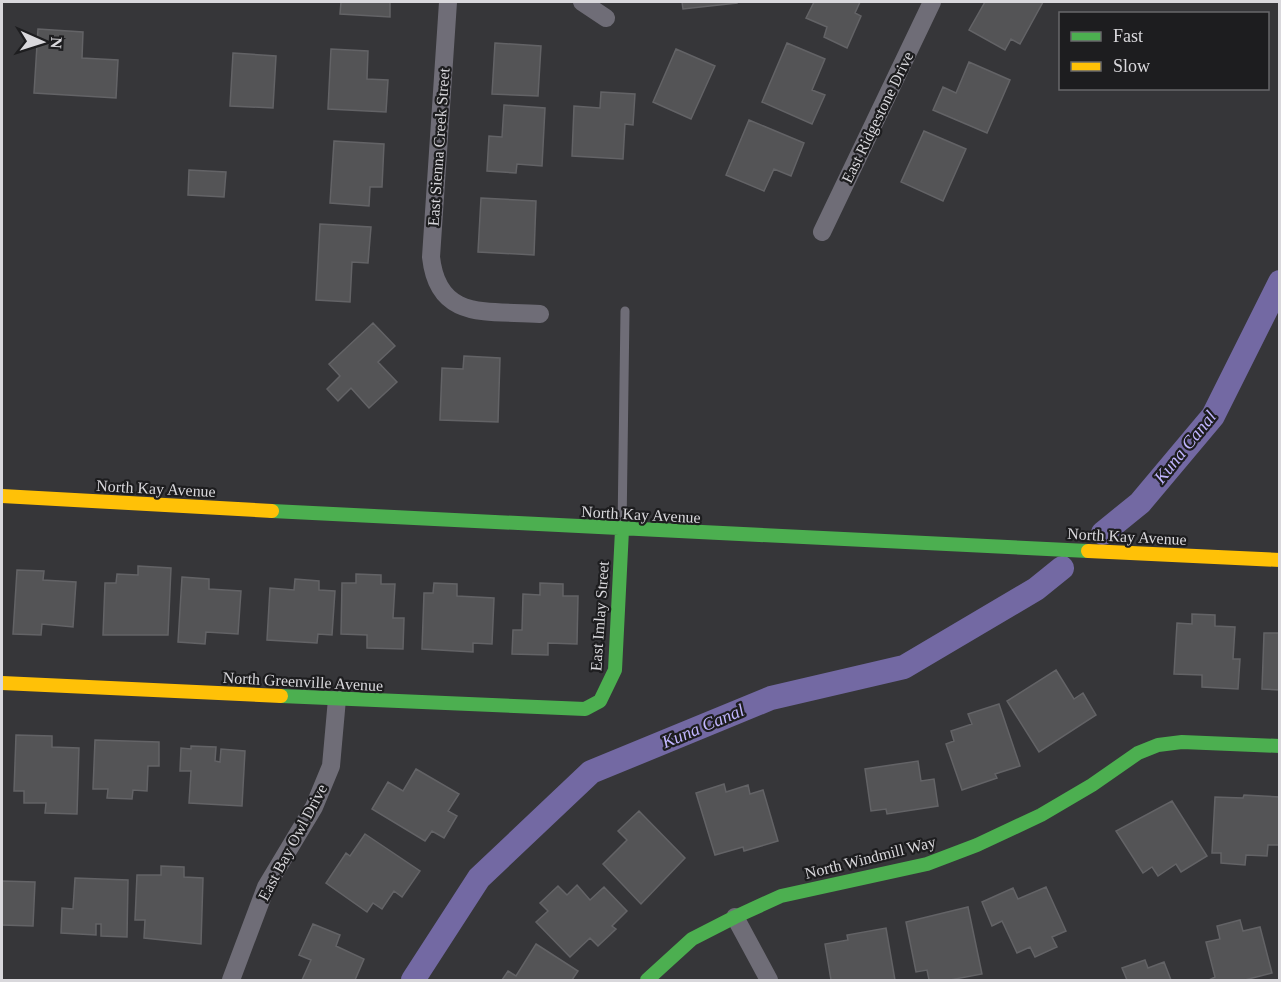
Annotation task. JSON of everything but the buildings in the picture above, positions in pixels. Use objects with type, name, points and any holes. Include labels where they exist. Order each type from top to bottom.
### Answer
[{"type":"street","name":"East Sienna Creek Street","points":[[448,2],[431,257],[433,276],[440,291],[453,303],[471,309],[540,314]]},
{"type":"street","points":[[582,2],[606,18]]},
{"type":"street","name":"East Ridgestone Drive","points":[[822,232],[932,2]]},
{"type":"street","name":"North Kay Avenue","points":[[2,496],[622,530],[1280,560]]},
{"type":"street","name":"East Imlay Street","points":[[600,701],[615,670],[622,530]]},
{"type":"street","name":"North Greenville Avenue","points":[[2,683],[568,710],[585,709],[600,701]]},
{"type":"street","name":"East Bay Owl Drive","points":[[231,981],[266,887],[315,807],[331,765],[337,699]]},
{"type":"street","name":"North Windmill Way","points":[[647,981],[692,939],[735,916],[781,896],[927,864],[977,845],[1041,815],[1092,785],[1138,753],[1158,745],[1182,742],[1280,746]]},
{"type":"street","points":[[735,916],[769,981]]},
{"type":"lane","points":[[622,530],[625,311]]},
{"type":"waterway","name":"Kuna Canal","points":[[1103,533],[1140,503],[1213,416],[1280,282]]},
{"type":"waterway","name":"Kuna Canal","points":[[413,980],[479,878],[591,772],[771,698],[904,667],[1036,589],[1062,568]]},
{"type":"traffic: fast","points":[[272,511],[1088,551]]},
{"type":"traffic: fast","points":[[281,696],[585,709],[600,701],[615,670],[622,530]]},
{"type":"traffic: fast","points":[[647,980],[692,939],[735,917],[781,896],[927,864],[977,845],[1041,815],[1092,785],[1138,753],[1158,745],[1182,742],[1280,746]]},
{"type":"traffic: slow","points":[[2,496],[272,511]]},
{"type":"traffic: slow","points":[[1088,551],[1280,560]]},
{"type":"traffic: slow","points":[[2,683],[281,696]]}]
